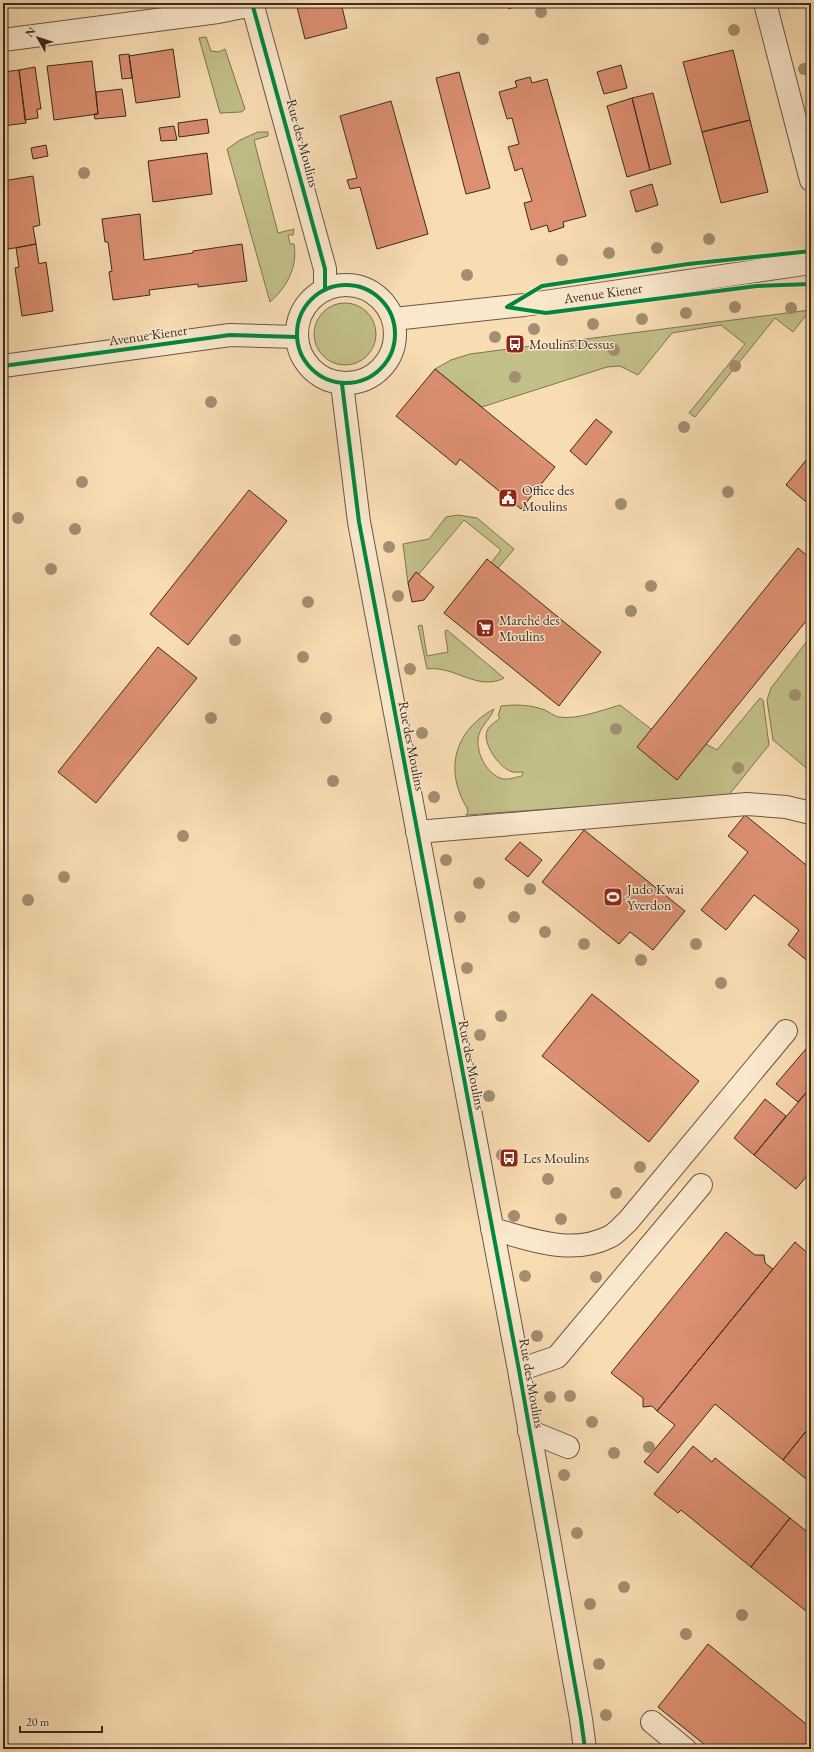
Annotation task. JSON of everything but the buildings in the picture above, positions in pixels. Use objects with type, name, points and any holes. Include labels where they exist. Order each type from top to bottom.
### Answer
[{"type":"street","points":[[765,3],[811,180]]},
{"type":"street","points":[[3,40],[218,12],[253,4]]},
{"type":"street","name":"Rue des Moulins","points":[[253,4],[289,110],[325,269],[325,290]]},
{"type":"street","name":"Avenue Kiener","points":[[394,319],[528,304],[811,263]]},
{"type":"street","points":[[341,285],[358,286],[374,292],[386,304],[394,319],[396,335],[393,352],[385,366],[373,377],[358,383],[342,384],[322,378],[308,366],[300,352],[297,337],[298,322],[304,309],[313,298],[325,290],[341,285]]},
{"type":"street","name":"Avenue Kiener","points":[[3,366],[230,335],[297,337]]},
{"type":"street","name":"Rue des Moulins","points":[[342,384],[359,522],[519,1370],[581,1719],[585,1749]]},
{"type":"street","points":[[417,832],[747,804],[786,807],[811,813]]},
{"type":"street","points":[[492,1229],[558,1245],[577,1247],[590,1245],[611,1237],[628,1221],[786,1031]]},
{"type":"street","points":[[519,1370],[557,1357],[702,1186]]},
{"type":"street","points":[[529,1431],[568,1447]]},
{"type":"street","points":[[652,1722],[685,1749]]},
{"type":"shaded area","points":[[206,37],[211,51],[219,52],[225,49],[245,109],[241,112],[220,113],[199,38]]},
{"type":"shaded area","points":[[258,132],[268,132],[268,136],[254,140],[278,233],[294,229],[293,235],[288,235],[290,244],[294,244],[295,252],[293,269],[286,283],[270,302],[227,149],[240,140]]},
{"type":"shaded area","points":[[345,303],[357,306],[367,312],[373,322],[376,334],[373,346],[367,356],[357,362],[345,365],[333,362],[323,356],[317,346],[314,334],[317,322],[323,312],[333,306]]},
{"type":"shaded area","points":[[810,310],[793,332],[775,318],[695,417],[689,413],[745,344],[721,325],[672,333],[638,375],[620,366],[607,367],[482,407],[435,369],[451,360],[470,354]]},
{"type":"shaded area","points":[[458,515],[477,518],[514,549],[498,568],[491,563],[501,550],[464,520],[419,574],[416,572],[408,583],[403,544],[429,539],[446,517]]},
{"type":"shaded area","points":[[422,625],[427,656],[448,652],[445,631],[447,630],[504,678],[485,682],[447,671],[427,669],[418,626]]},
{"type":"shaded area","points":[[811,636],[811,772],[773,740],[767,700],[771,688]]},
{"type":"shaded area","points":[[760,698],[763,700],[769,745],[728,796],[466,815],[468,812],[467,808],[460,794],[456,780],[455,766],[457,752],[462,740],[470,728],[480,718],[494,709],[482,727],[478,739],[479,751],[483,762],[495,775],[500,778],[508,779],[522,776],[523,772],[512,772],[501,765],[492,754],[487,742],[487,731],[491,725],[500,718],[498,716],[501,706],[518,705],[540,708],[553,715],[566,718],[590,714],[620,705],[651,729],[706,744],[717,750]]},
{"type":"cycle path","points":[[252,3],[325,269],[325,290]]},
{"type":"cycle path","points":[[507,307],[542,286],[688,264],[811,251]]},
{"type":"cycle path","points":[[507,307],[546,313],[757,286],[811,284]]},
{"type":"cycle path","points":[[336,285],[356,285],[365,288],[381,299],[392,315],[395,324],[395,334],[395,344],[392,353],[381,369],[365,380],[356,383],[336,383],[319,375],[311,369],[305,361],[297,344],[297,324],[305,307],[311,299],[319,293],[336,285]]},
{"type":"cycle path","points":[[3,366],[230,335],[297,337]]},
{"type":"cycle path","points":[[342,384],[359,522],[519,1370],[581,1719],[585,1749]]},
{"type":"place","name":"Moulins Dessus","points":[[515,344]]},
{"type":"place","name":"Office des Moulins","points":[[508,498]]},
{"type":"place","name":"Marché des Moulins","points":[[485,628]]},
{"type":"place","name":"Judo Kwai Yverdon","points":[[613,897]]},
{"type":"place","name":"Les Moulins","points":[[509,1158]]}]
